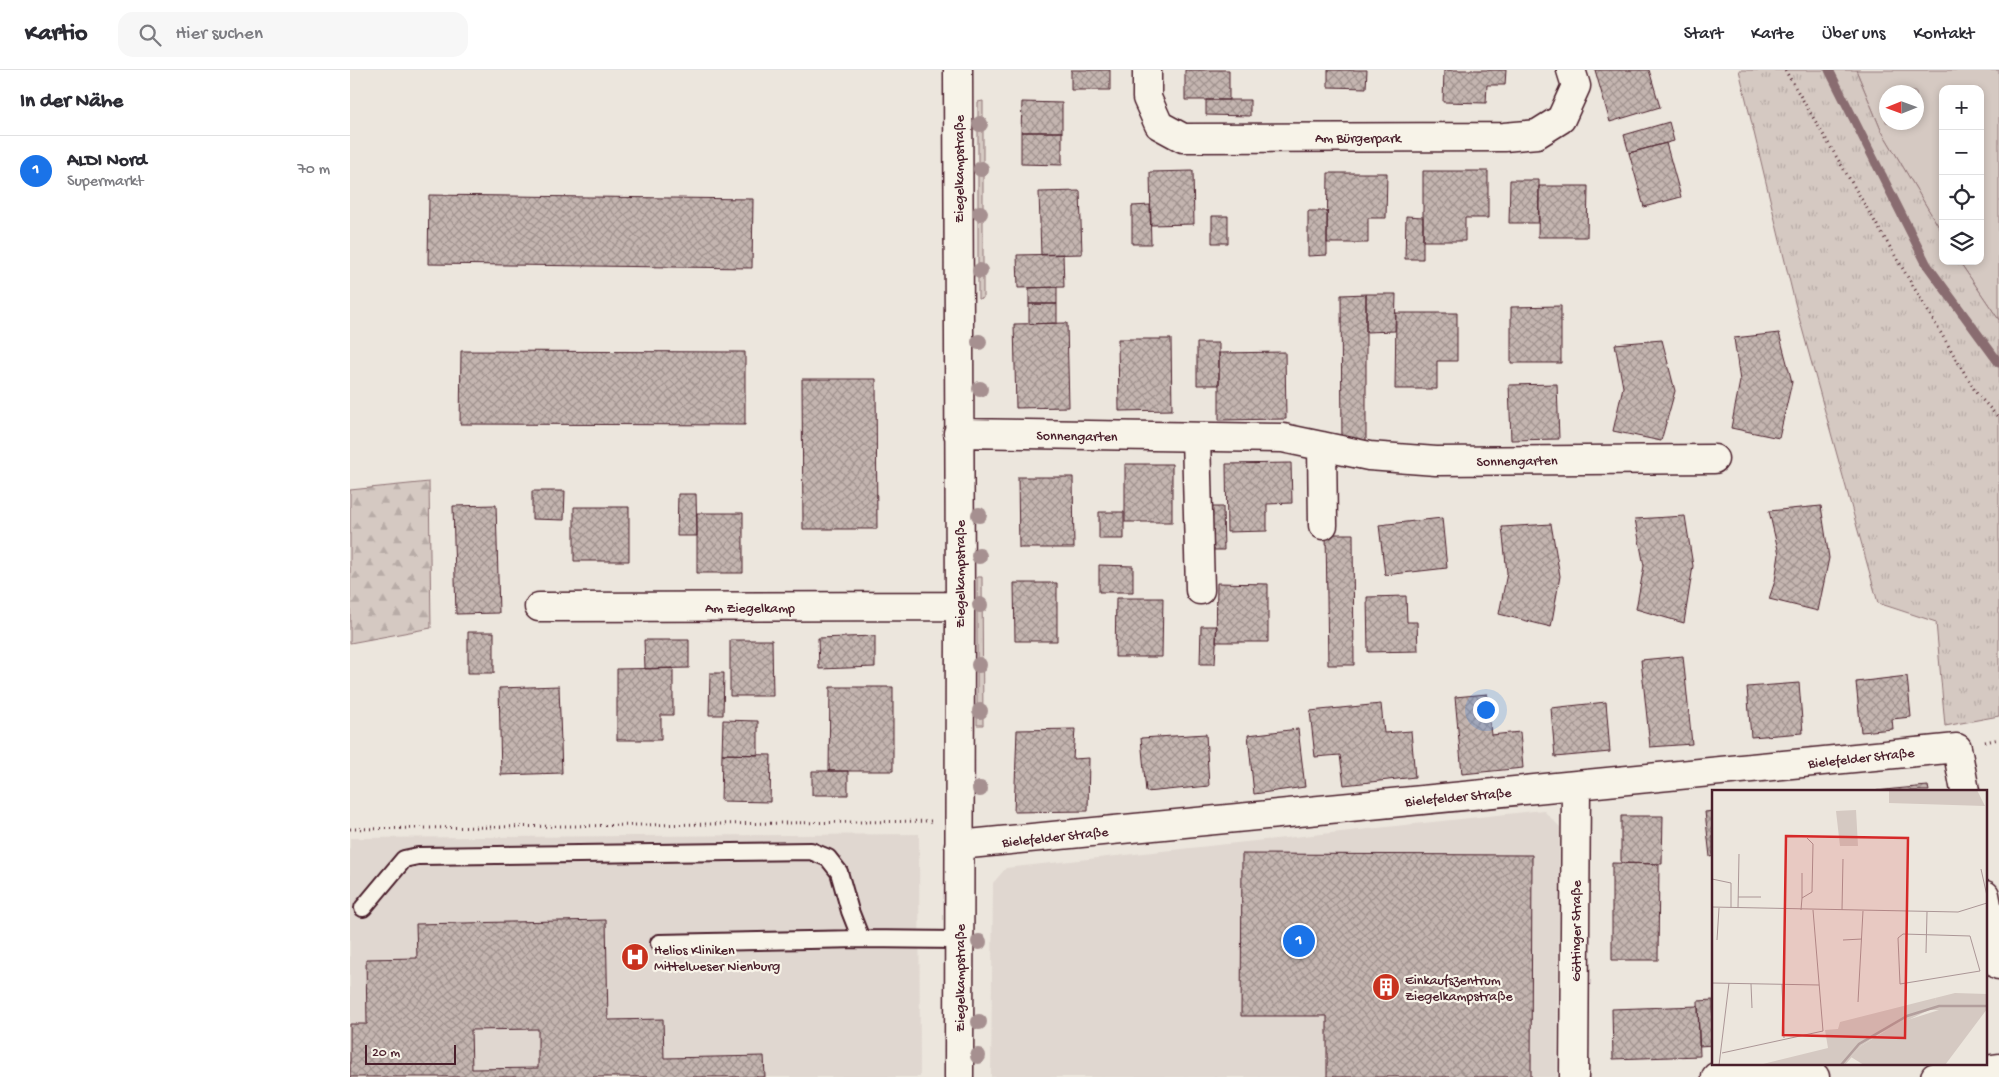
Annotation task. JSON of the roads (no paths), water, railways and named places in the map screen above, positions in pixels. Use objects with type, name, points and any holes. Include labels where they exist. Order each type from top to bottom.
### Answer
[{"type":"street","name":"Ziegelkampstraße","points":[[958,70],[959,1077]]},
{"type":"street","name":"Am Bürgerpark","points":[[1147,70],[1147,98],[1159,126],[1183,138],[1212,138],[1504,137],[1538,134],[1562,119],[1576,86],[1571,70]]},
{"type":"street","name":"Sonnengarten","points":[[958,434],[1283,438],[1369,456],[1436,461],[1714,459]]},
{"type":"street","points":[[1196,437],[1200,590]]},
{"type":"street","points":[[1322,446],[1323,525]]},
{"type":"street","name":"Am Ziegelkamp","points":[[539,607],[960,606]]},
{"type":"street","name":"Bielefelder Straße","points":[[959,834],[1576,785],[1957,748],[1965,790]]},
{"type":"street","name":"Göttinger Straße","points":[[1574,1077],[1576,785]]},
{"type":"street","points":[[1986,900],[1999,965]]},
{"type":"street","points":[[1935,1077],[1999,1068]]},
{"type":"street","points":[[1716,1077],[1803,1072],[1815,1077]]},
{"type":"lane","points":[[363,908],[404,859],[418,856],[811,851],[828,858],[839,872],[850,911],[861,939]]},
{"type":"lane","points":[[659,944],[861,939],[959,940]]},
{"type":"waterway","points":[[1829,70],[1927,265],[1999,363]]},
{"type":"place","name":"ALDI Nord","points":[[1299,941]]},
{"type":"place","name":"Helios Kliniken Mittelweser Nienburg","points":[[635,957]]},
{"type":"place","name":"Einkaufszentrum Ziegelkampstraße","points":[[1386,987]]}]
